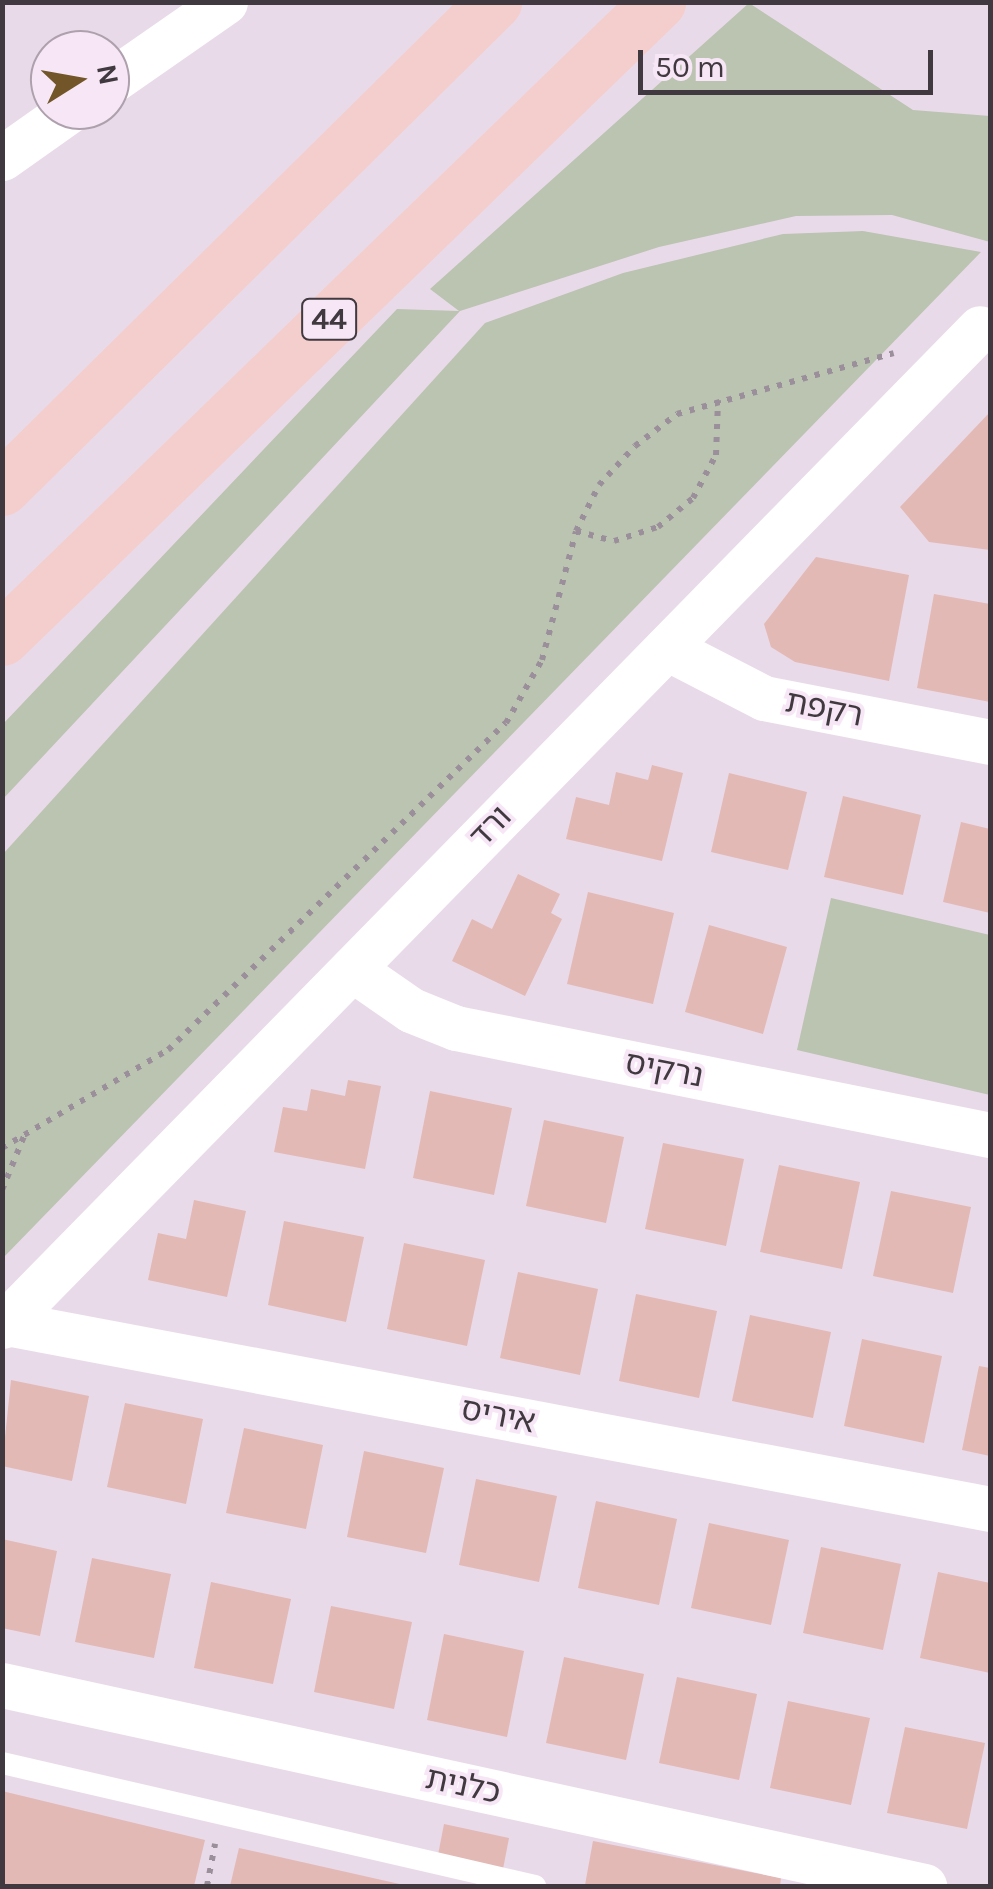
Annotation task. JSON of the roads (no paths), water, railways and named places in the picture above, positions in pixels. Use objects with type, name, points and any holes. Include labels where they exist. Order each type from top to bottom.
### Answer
[{"type":"highway","points":[[2,488],[494,2]]},
{"type":"highway","name":"44","points":[[2,638],[658,2]]},
{"type":"street","points":[[130,68],[225,2]]},
{"type":"street","points":[[2,158],[42,130]]},
{"type":"street","name":"ורד","points":[[4,1324],[973,337]]},
{"type":"street","name":"רקפת","points":[[667,648],[764,698],[990,742]]},
{"type":"street","name":"נרקיס","points":[[352,969],[411,1010],[456,1028],[990,1134]]},
{"type":"street","name":"איריס","points":[[4,1324],[990,1509]]},
{"type":"street","name":"כלנית","points":[[2,1685],[924,1886]]},
{"type":"lane","points":[[2,1764],[535,1886]]}]
